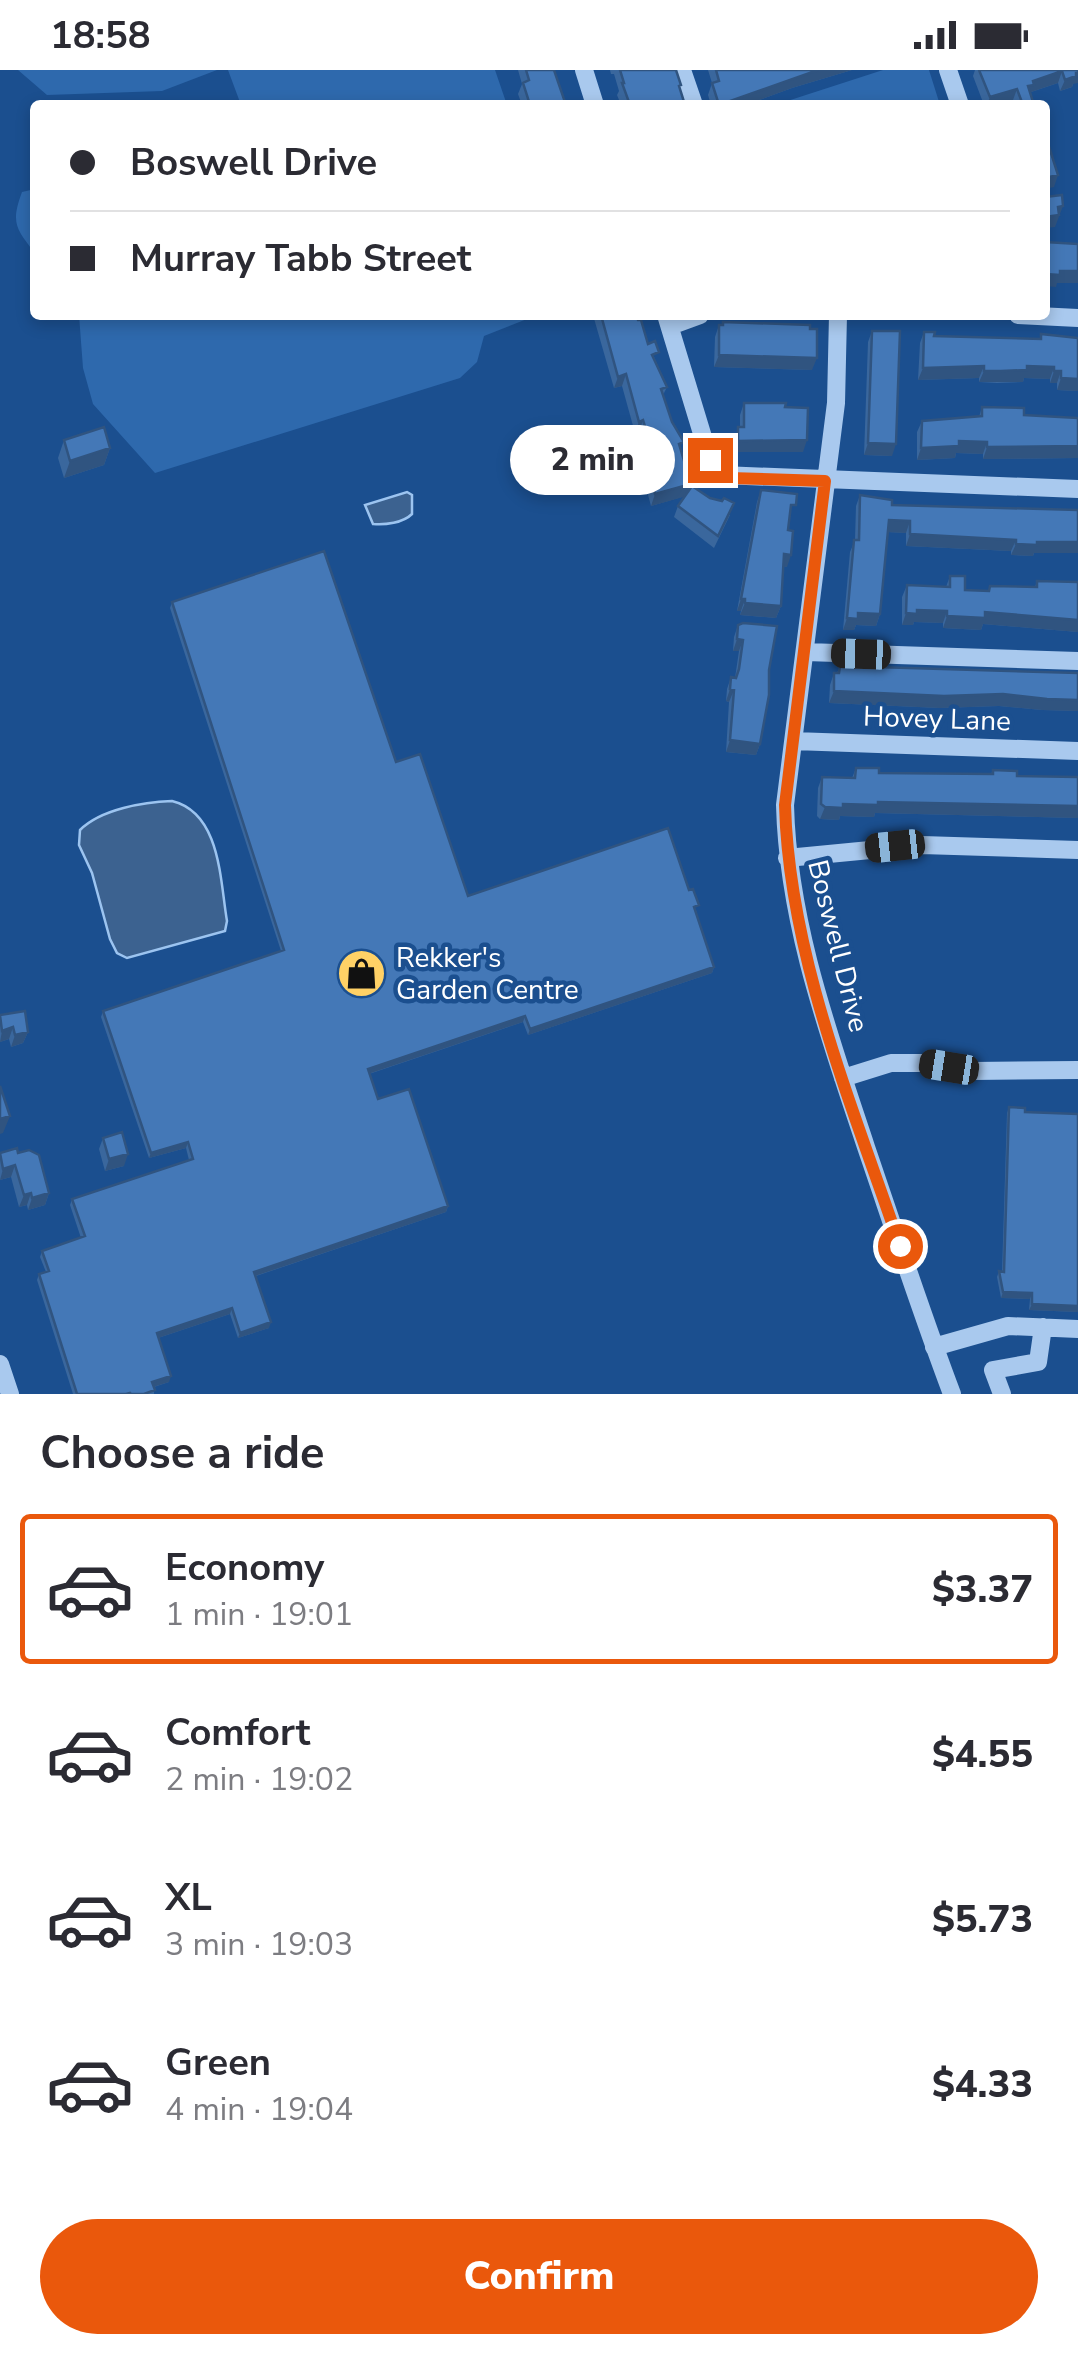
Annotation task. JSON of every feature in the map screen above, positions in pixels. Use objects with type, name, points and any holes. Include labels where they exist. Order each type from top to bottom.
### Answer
[{"type":"street","points":[[584,70],[594,100]]},
{"type":"street","points":[[682,70],[692,100]]},
{"type":"street","points":[[948,70],[958,100]]},
{"type":"street","points":[[1050,317],[1078,318]]},
{"type":"street","name":"Boswell Drive","points":[[838,320],[836,402],[785,805],[787,858],[800,934],[843,1078],[952,1394]]},
{"type":"street","points":[[668,321],[715,469],[729,478],[1078,489]]},
{"type":"street","points":[[806,652],[1078,661]]},
{"type":"street","name":"Hovey Lane","points":[[794,741],[1078,751]]},
{"type":"street","points":[[787,858],[922,845],[1078,850]]},
{"type":"street","points":[[843,1078],[892,1063],[927,1063],[972,1070],[1078,1070]]},
{"type":"street","points":[[934,1348],[1008,1326],[1078,1329]]},
{"type":"street","points":[[1002,1394],[993,1370],[1038,1362],[1043,1327]]},
{"type":"street","points":[[0,1364],[10,1394]]},
{"type":"shaded area","points":[[18,70],[217,70],[162,91],[47,95]]},
{"type":"shaded area","points":[[228,70],[495,70],[505,100],[239,100]]},
{"type":"shaded area","points":[[883,70],[929,70],[938,100],[790,100]]},
{"type":"shaded area","points":[[30,190],[30,246],[19,231],[16,218],[22,192]]},
{"type":"shaded area","points":[[79,320],[524,320],[484,336],[477,362],[460,378],[155,473],[93,404],[83,368]]},
{"type":"shaded area","points":[[407,492],[412,495],[412,514],[394,523],[373,524],[365,505]]},
{"type":"shaded area","points":[[172,801],[188,808],[209,834],[219,869],[225,931],[127,958],[117,953],[110,939],[92,873],[79,845],[80,830],[111,812]]},
{"type":"building","points":[[526,70],[554,70],[564,100],[528,100],[523,83],[529,80]]},
{"type":"building","points":[[620,70],[676,70],[683,100],[628,100]]},
{"type":"building","points":[[716,70],[818,70],[733,100],[717,100],[712,83],[719,81]]},
{"type":"building","points":[[979,70],[1078,70],[1076,76],[1065,80],[1062,71],[1033,81],[1034,85],[1028,86],[1032,100],[1021,100],[1017,89],[990,97]]},
{"type":"building","points":[[1050,150],[1058,175],[1050,177]]},
{"type":"building","points":[[1062,195],[1059,215],[1050,216],[1050,196]]},
{"type":"building","points":[[1050,242],[1078,244],[1078,271],[1060,271],[1060,275],[1050,274]]},
{"type":"building","points":[[602,320],[641,320],[648,344],[655,341],[659,352],[652,355],[667,387],[661,389],[672,422],[684,442],[679,444],[691,484],[655,494],[651,480],[656,478],[656,469],[647,443],[650,442],[643,420],[639,422],[626,374],[618,377]]},
{"type":"building","points":[[719,325],[810,325],[810,329],[817,329],[817,358],[719,355]]},
{"type":"building","points":[[872,331],[900,331],[896,444],[868,443]]},
{"type":"building","points":[[924,332],[935,332],[934,336],[1041,339],[1041,334],[1078,338],[1078,379],[1061,378],[1061,371],[1054,371],[1054,367],[1027,366],[1027,370],[1001,371],[984,371],[984,366],[923,368]]},
{"type":"building","points":[[744,403],[786,403],[785,407],[808,408],[807,440],[738,441],[738,427],[744,427]]},
{"type":"building","points":[[982,407],[1024,408],[1024,415],[1078,418],[1078,446],[987,447],[987,442],[959,441],[959,446],[921,448],[922,421],[982,416]]},
{"type":"building","points":[[104,427],[110,448],[70,461],[64,440]]},
{"type":"building","points":[[692,486],[710,498],[734,503],[718,536],[678,506]]},
{"type":"building","points":[[761,490],[797,494],[796,505],[791,505],[788,530],[793,531],[791,555],[784,554],[781,606],[745,603],[741,599]]},
{"type":"building","points":[[860,495],[892,500],[892,505],[1078,510],[1078,542],[1016,544],[1016,540],[910,534],[910,521],[889,520],[880,614],[858,613],[858,619],[847,618],[854,540],[859,540]]},
{"type":"building","name":"Rekker's Garden Centre","points":[[324,551],[396,762],[420,754],[468,896],[668,828],[689,890],[693,889],[699,905],[694,907],[714,967],[530,1029],[525,1016],[368,1069],[378,1099],[409,1089],[448,1206],[254,1272],[271,1322],[240,1333],[232,1308],[157,1333],[171,1376],[152,1382],[155,1390],[144,1394],[77,1394],[39,1274],[49,1271],[42,1251],[85,1236],[72,1199],[193,1159],[188,1142],[151,1153],[103,1011],[284,950],[172,602]]},
{"type":"building","points":[[950,576],[965,576],[965,590],[1037,587],[1037,581],[1078,582],[1078,620],[985,612],[985,618],[947,616],[947,611],[906,613],[907,585],[950,587]]},
{"type":"building","points":[[738,625],[777,626],[760,744],[730,740],[734,690],[730,689],[731,677],[736,678],[739,669],[743,640],[737,639]]},
{"type":"building","points":[[840,666],[1078,673],[1078,700],[1003,694],[944,696],[834,691],[834,673],[839,673]]},
{"type":"building","points":[[856,768],[879,768],[879,773],[993,774],[993,770],[1017,771],[1017,776],[1078,777],[1078,806],[878,802],[843,804],[843,808],[821,804],[822,777],[855,778]]},
{"type":"building","points":[[25,1011],[28,1032],[15,1035],[13,1027],[2,1031],[0,1015]]},
{"type":"building","points":[[0,1086],[10,1116],[0,1119]]},
{"type":"building","points":[[1009,1107],[1025,1108],[1025,1112],[1078,1114],[1078,1306],[1032,1304],[1032,1293],[1003,1292],[999,1271],[1004,1272]]},
{"type":"building","points":[[122,1132],[128,1154],[109,1159],[103,1138]]},
{"type":"building","points":[[17,1148],[18,1153],[29,1150],[39,1155],[49,1193],[32,1198],[31,1193],[24,1195],[15,1165],[3,1169],[0,1153]]},
{"type":"place","name":"Rekker's Garden Centre","points":[[361,974]]},
{"type":"route","points":[[710,460],[715,469],[729,478],[825,481],[785,805],[787,858],[800,934],[843,1078],[900,1246]]}]
